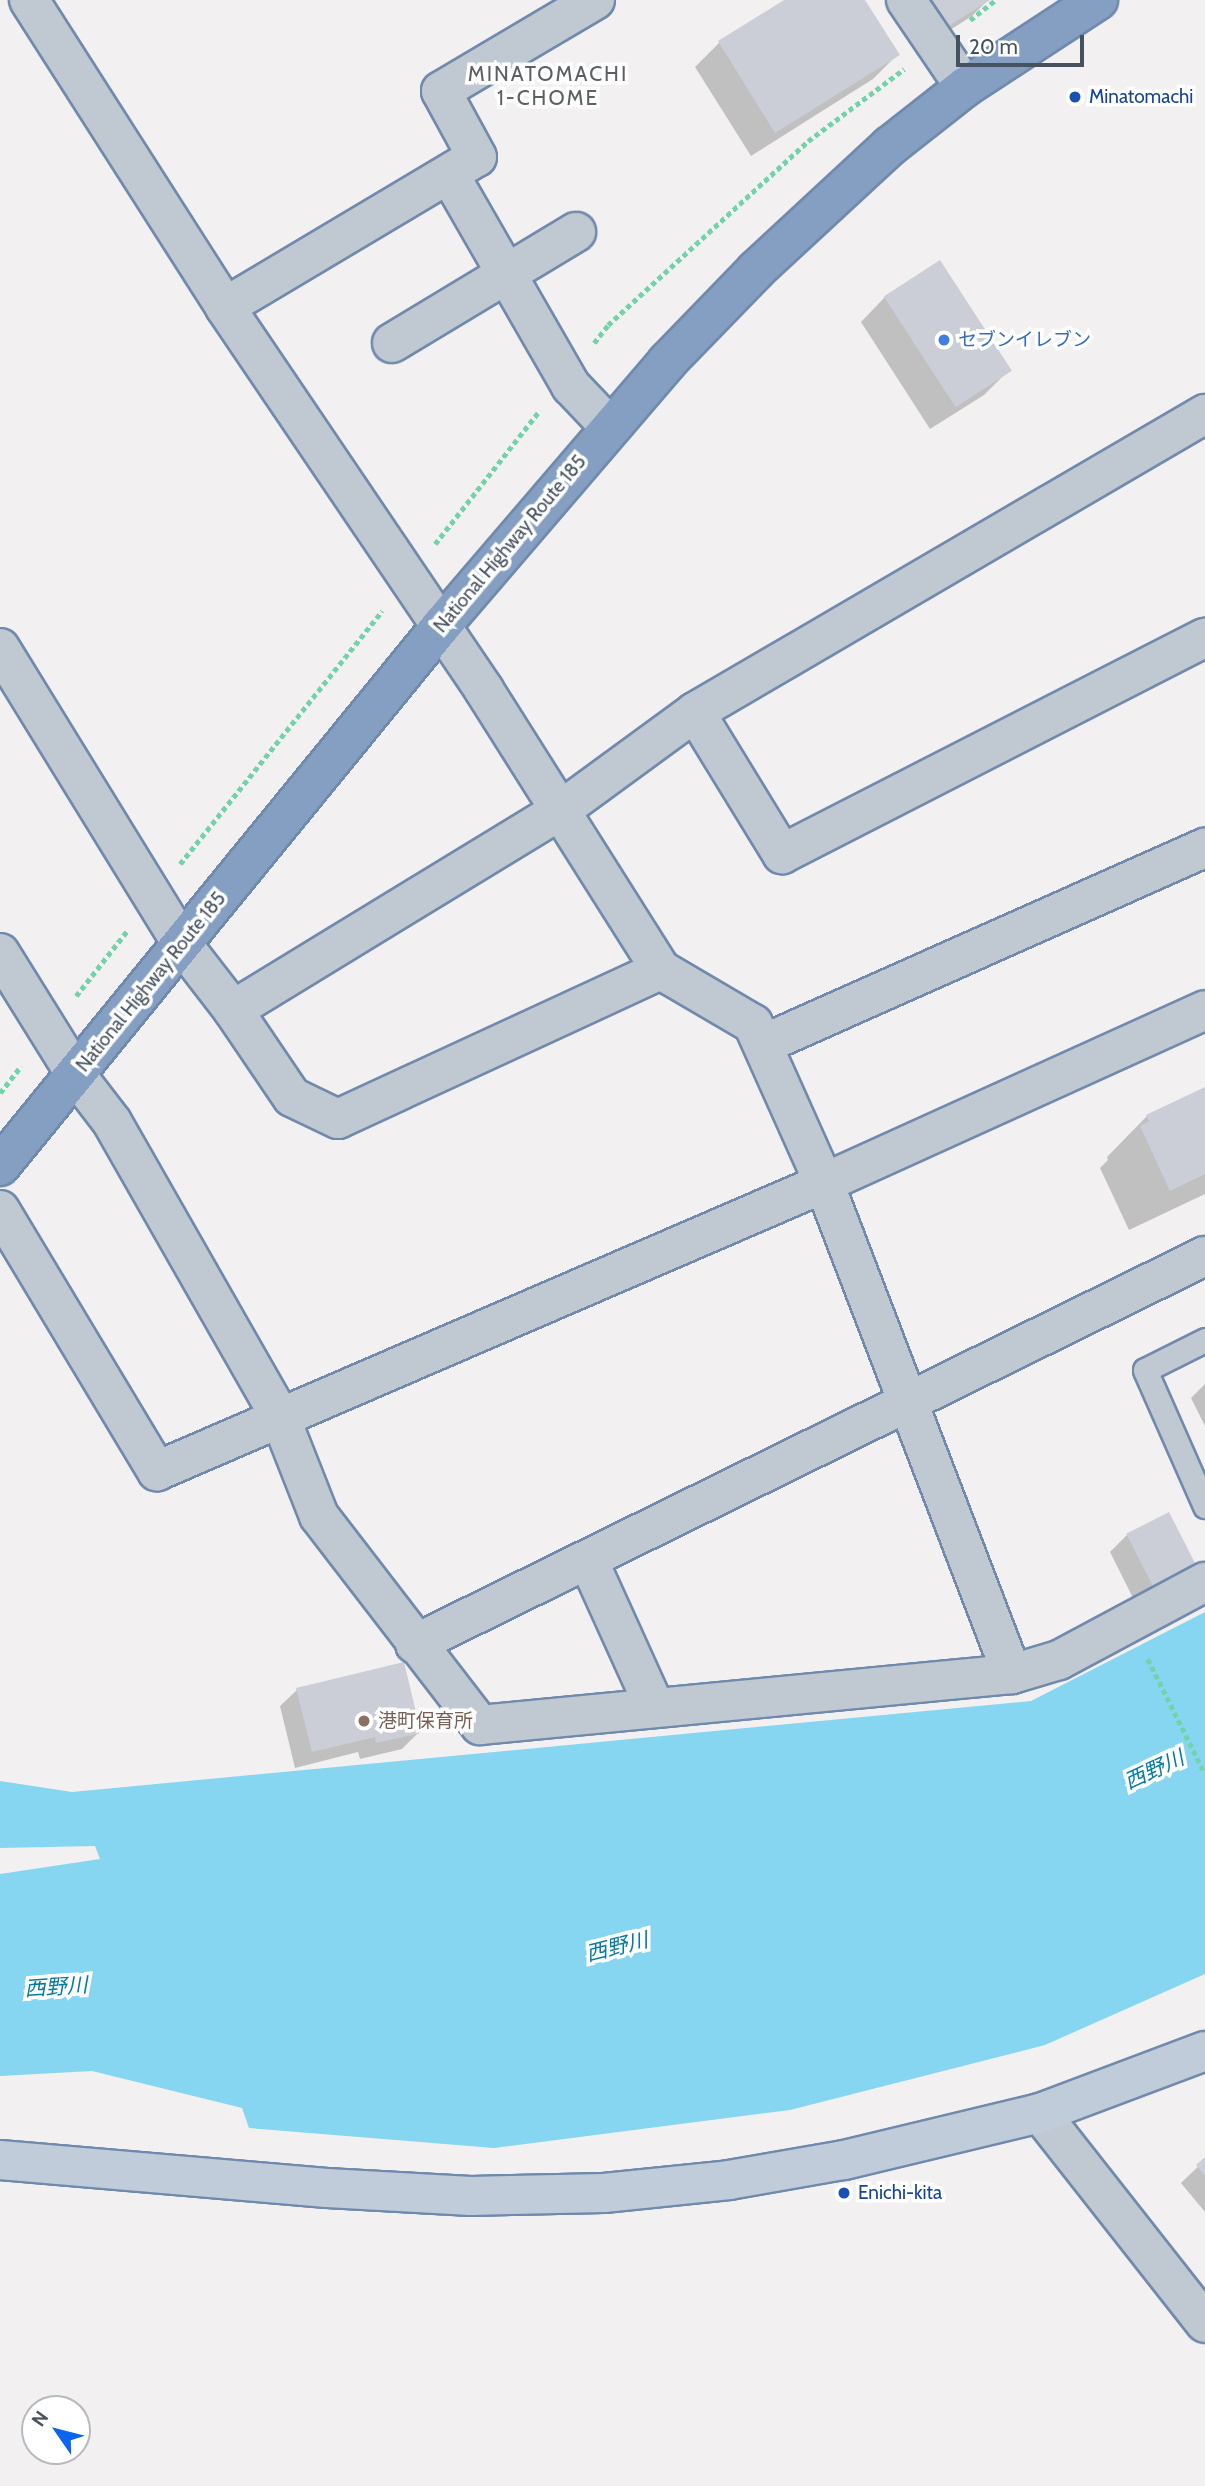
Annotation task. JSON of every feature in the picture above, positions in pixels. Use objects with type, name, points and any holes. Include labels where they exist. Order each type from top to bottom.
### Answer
[{"type":"highway","name":"National Highway Route 185","points":[[0,1166],[441,626],[610,426],[719,309],[808,220],[890,146],[965,87],[1098,0]]},
{"type":"street","points":[[0,6],[8,0]]},
{"type":"street","points":[[29,0],[225,307],[441,626],[561,810],[661,970],[753,1024],[824,1184],[1012,1674]]},
{"type":"street","points":[[225,307],[477,157],[441,90],[595,0]]},
{"type":"street","points":[[906,0],[965,87]]},
{"type":"street","points":[[449,174],[571,386],[610,426]]},
{"type":"street","points":[[392,343],[576,232]]},
{"type":"street","points":[[233,1010],[561,810],[695,712],[1205,414]]},
{"type":"street","points":[[695,712],[782,854],[1205,638]]},
{"type":"street","points":[[0,648],[13,699],[182,944],[233,1010],[292,1097],[338,1119],[661,970]]},
{"type":"street","points":[[764,1044],[1205,848]]},
{"type":"street","points":[[0,953],[76,1075],[112,1122],[280,1417],[319,1516],[480,1725],[1012,1674],[1059,1660],[1205,1582]]},
{"type":"street","points":[[0,1210],[157,1471],[824,1184],[1205,1010]]},
{"type":"street","points":[[415,1644],[1205,1256]]},
{"type":"street","points":[[588,1560],[655,1708]]},
{"type":"street","points":[[0,2160],[327,2188],[471,2196],[604,2193],[729,2180],[844,2160],[1040,2113],[1205,2051]]},
{"type":"street","points":[[1040,2113],[1205,2323]]},
{"type":"lane","points":[[1205,1340],[1145,1370],[1205,1506]]},
{"type":"path","points":[[1146,1656],[1205,1774]]},
{"type":"water","name":"西野川","points":[[1205,1612],[1205,1974],[1045,2045],[790,2110],[494,2148],[249,2128],[242,2108],[92,2071],[0,2076],[0,1874],[100,1859],[95,1846],[0,1848],[0,1781],[72,1792],[1031,1701]]},
{"type":"building","points":[[784,0],[865,0],[900,55],[775,133],[718,41]]},
{"type":"building","points":[[923,0],[990,0],[939,32]]},
{"type":"building","points":[[940,260],[1012,371],[956,407],[884,296]]},
{"type":"building","points":[[1205,1087],[1205,1174],[1170,1191],[1140,1126],[1149,1121],[1146,1115]]},
{"type":"building","points":[[1169,1512],[1198,1569],[1155,1591],[1126,1534]]},
{"type":"building","points":[[404,1662],[421,1733],[376,1743],[375,1737],[312,1752],[296,1688]]},
{"type":"building","points":[[1205,2157],[1205,2176],[1196,2165]]},
{"type":"place","name":"Minatomachi","points":[[1075,97]]},
{"type":"place","name":"セブンイレブン","points":[[944,340]]},
{"type":"place","name":"港町保育所","points":[[364,1721]]},
{"type":"place","name":"Enichi-kita","points":[[844,2193]]},
{"type":"district","name":"MINATOMACHI 1-CHOME","points":[[548,86]]}]
